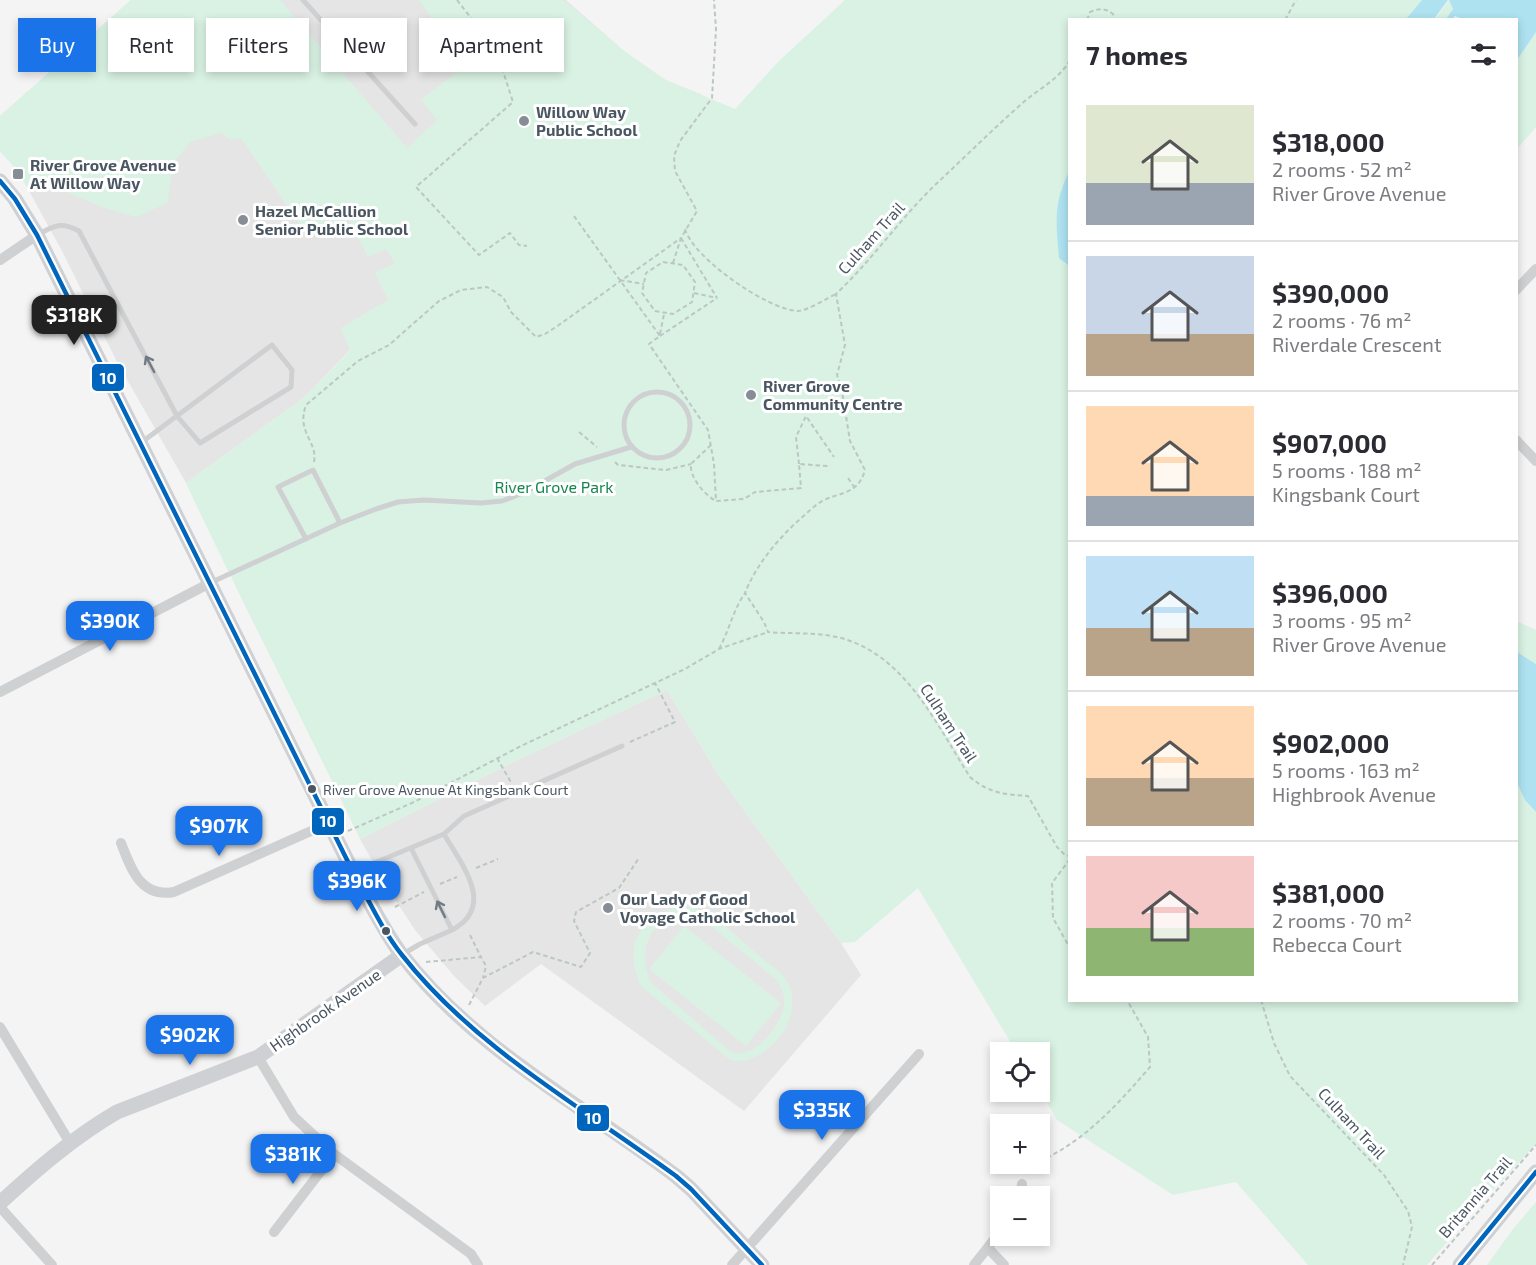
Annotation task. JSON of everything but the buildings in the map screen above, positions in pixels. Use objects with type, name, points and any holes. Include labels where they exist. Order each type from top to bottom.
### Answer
[{"type":"street","points":[[0,181],[15,199],[38,235],[353,872],[406,960],[439,997],[490,1042],[676,1176],[762,1265]]},
{"type":"street","points":[[0,260],[38,235]]},
{"type":"street","points":[[1518,288],[1536,269]]},
{"type":"street","points":[[1518,442],[1536,461]]},
{"type":"street","points":[[0,692],[210,583]]},
{"type":"street","points":[[121,843],[132,869],[147,889],[165,894],[329,823]]},
{"type":"street","name":"Highbrook Avenue","points":[[0,1205],[40,1166],[117,1112],[258,1057],[406,960]]},
{"type":"street","points":[[0,1027],[70,1143]]},
{"type":"street","points":[[732,1265],[919,1054]]},
{"type":"street","points":[[258,1057],[294,1117],[334,1154],[471,1254],[478,1265]]},
{"type":"street","points":[[274,1232],[334,1154]]},
{"type":"street","points":[[1460,1265],[1536,1172]]},
{"type":"street","points":[[0,1205],[52,1265]]},
{"type":"street","points":[[974,1265],[990,1245]]},
{"type":"street","points":[[988,1248],[1004,1265]]},
{"type":"lane","points":[[303,0],[415,124]]},
{"type":"lane","points":[[38,235],[55,225],[67,225],[79,231],[177,416],[200,443],[291,387],[292,370],[272,345],[177,416],[141,443]]},
{"type":"lane","points":[[657,392],[673,396],[685,406],[690,422],[689,434],[685,443],[670,456],[645,457],[631,447],[626,439],[624,421],[628,408],[635,399],[657,392]]},
{"type":"lane","points":[[210,583],[340,523],[398,502],[502,501],[523,493],[575,464],[631,447]]},
{"type":"lane","points":[[306,539],[278,487],[313,470],[340,523]]},
{"type":"lane","points":[[353,872],[444,834],[464,816],[621,746]]},
{"type":"lane","points":[[406,960],[420,944],[461,925],[472,908],[475,895],[455,849],[444,834]]},
{"type":"lane","points":[[411,848],[452,930]]},
{"type":"path","points":[[457,0],[496,50],[513,102],[416,187],[479,255],[510,233],[519,245],[527,246]]},
{"type":"path","points":[[673,263],[685,229],[697,211],[675,171],[674,156],[680,141],[712,98],[716,29],[714,0]]},
{"type":"path","points":[[1286,18],[1296,0]]},
{"type":"path","points":[[1088,18],[1090,12],[1099,9],[1106,9],[1113,14],[1114,18]]},
{"type":"path","name":"Culham Trail","points":[[855,488],[861,482],[865,470],[850,441],[843,391],[837,375],[845,345],[836,294],[857,274],[933,187],[1026,100],[1062,72],[1068,63]]},
{"type":"path","points":[[574,216],[660,336]]},
{"type":"path","points":[[685,229],[687,238],[699,253],[745,289],[761,298],[796,311],[804,310],[836,294]]},
{"type":"path","points":[[313,470],[316,455],[303,427],[302,415],[306,405],[358,361],[389,345],[439,301],[460,290],[488,287],[503,297],[511,312],[536,337],[556,327],[681,238]]},
{"type":"path","points":[[681,238],[717,298]]},
{"type":"path","points":[[663,262],[673,263],[683,265],[695,282],[694,293],[692,302],[674,314],[664,314],[655,311],[642,293],[646,273],[663,262]]},
{"type":"path","points":[[621,280],[644,284]]},
{"type":"path","points":[[694,293],[717,298]]},
{"type":"path","points":[[716,501],[708,430],[649,344],[717,298]]},
{"type":"path","points":[[660,336],[664,314]]},
{"type":"path","points":[[691,464],[692,475],[710,498],[716,501],[744,499],[755,492],[801,488],[796,437],[806,416],[834,457]]},
{"type":"path","points":[[579,432],[618,465],[666,470],[691,464],[711,445]]},
{"type":"path","points":[[799,464],[828,466]]},
{"type":"path","points":[[719,649],[726,638],[737,604],[745,593],[752,574],[765,555],[816,505],[855,488],[848,478]]},
{"type":"path","points":[[329,823],[349,831],[414,802],[498,758],[685,669],[719,649],[768,632],[745,593]]},
{"type":"path","name":"Culham Trail","points":[[768,632],[835,637],[856,643],[876,653],[912,686],[970,777],[983,788],[996,793],[1028,796],[1057,847],[1068,856]]},
{"type":"path","points":[[621,746],[675,722],[655,683]]},
{"type":"path","points":[[498,758],[517,793]]},
{"type":"path","points":[[483,978],[533,951],[581,967],[590,953],[574,921],[576,912],[619,888],[639,858]]},
{"type":"path","points":[[395,907],[498,859]]},
{"type":"path","points":[[1068,860],[1052,884],[1053,918],[1068,944]]},
{"type":"path","points":[[463,1018],[483,978],[486,966],[470,935]]},
{"type":"path","points":[[406,960],[481,957]]},
{"type":"path","points":[[1050,1157],[1063,1151],[1114,1108],[1150,1067],[1148,1037],[1128,1002]]},
{"type":"path","name":"Culham Trail","points":[[1262,1002],[1274,1043],[1290,1076],[1384,1175],[1408,1211],[1412,1227],[1409,1249],[1403,1265]]},
{"type":"path","name":"Britannia Trail","points":[[1432,1265],[1536,1145]]},
{"type":"shaded area","name":"Hazel McCallion Senior Public School","points":[[131,0],[566,0],[624,51],[665,80],[703,95],[350,350],[305,397],[186,483],[117,362],[61,249],[18,171],[0,151],[0,116],[50,72],[96,72],[96,31],[108,20],[108,72],[194,72],[194,18],[111,18]]},
{"type":"shaded area","name":"Our Lady of Good Voyage Catholic School","points":[[667,690],[718,774],[841,943],[861,975],[744,1111],[541,964],[485,1006],[455,977],[415,930],[360,839],[515,761]]},
{"type":"green space","name":"River Grove Park","points":[[131,0],[280,0],[295,18],[206,18],[206,72],[309,72],[309,34],[321,48],[321,72],[342,72],[407,148],[437,120],[421,100],[457,72],[564,72],[564,18],[431,18],[419,0],[564,0],[624,51],[666,80],[735,109],[779,61],[845,0],[1422,0],[1407,18],[1068,18],[1068,173],[1061,189],[1064,263],[1068,265],[1068,1002],[1518,1002],[1518,785],[1525,800],[1536,812],[1536,1144],[1427,1265],[1308,1265],[1236,1182],[1173,1195],[1057,1120],[1047,1102],[1050,1102],[1050,1042],[1010,1042],[918,888],[855,942],[841,943],[718,774],[667,690],[515,761],[360,839],[186,483],[305,397],[350,351],[341,328],[388,300],[375,273],[395,263],[386,249],[368,257],[349,220],[309,238],[241,138],[231,140],[221,133],[190,142],[174,162],[167,203],[136,217],[105,208],[51,186],[29,191],[18,171],[0,151],[0,116],[50,72],[96,72],[96,31],[108,20],[108,72],[194,72],[194,18],[111,18]]},
{"type":"green space","points":[[1449,0],[1453,9],[1447,18],[1436,18]]},
{"type":"green space","points":[[1536,32],[1536,127],[1518,148],[1518,59]]},
{"type":"green space","points":[[1518,622],[1536,630],[1536,664],[1518,653]]},
{"type":"green space","points":[[679,907],[708,912],[786,979],[792,997],[790,1015],[783,1032],[762,1053],[741,1061],[729,1059],[642,987],[636,973],[634,948],[644,927],[653,918]],"holes":[[[684,914],[706,922],[778,981],[784,997],[779,1021],[766,1039],[749,1051],[731,1052],[650,982],[645,959],[649,938],[654,930],[672,917]]]},
{"type":"green space","points":[[684,926],[781,1003],[746,1046],[649,969]]},
{"type":"green space","points":[[1536,1202],[1536,1265],[1487,1265],[1513,1229]]},
{"type":"water","points":[[1422,0],[1448,0],[1435,18],[1407,18]]},
{"type":"water","points":[[1449,0],[1536,0],[1536,32],[1518,59],[1518,18],[1460,18],[1454,16],[1454,18],[1447,18],[1453,9]]},
{"type":"water","points":[[1068,173],[1068,265],[1059,258],[1057,223],[1058,204]]},
{"type":"water","points":[[1518,653],[1536,664],[1536,812],[1525,800],[1518,785]]},
{"type":"transit line","name":"10","points":[[0,181],[15,199],[37,235],[353,872],[382,925],[402,955],[462,1019],[496,1048],[676,1176],[762,1265]]},
{"type":"transit line","name":"10","points":[[1460,1265],[1536,1172]]},
{"type":"place","name":"Willow Way Public School","points":[[524,121]]},
{"type":"place","name":"River Grove Avenue At Willow Way","points":[[18,174]]},
{"type":"place","name":"Hazel McCallion Senior Public School","points":[[243,220]]},
{"type":"place","name":"River Grove Community Centre","points":[[751,395]]},
{"type":"place","name":"River Grove Avenue At Kingsbank Court","points":[[312,789]]},
{"type":"place","name":"Our Lady of Good Voyage Catholic School","points":[[608,908]]}]
